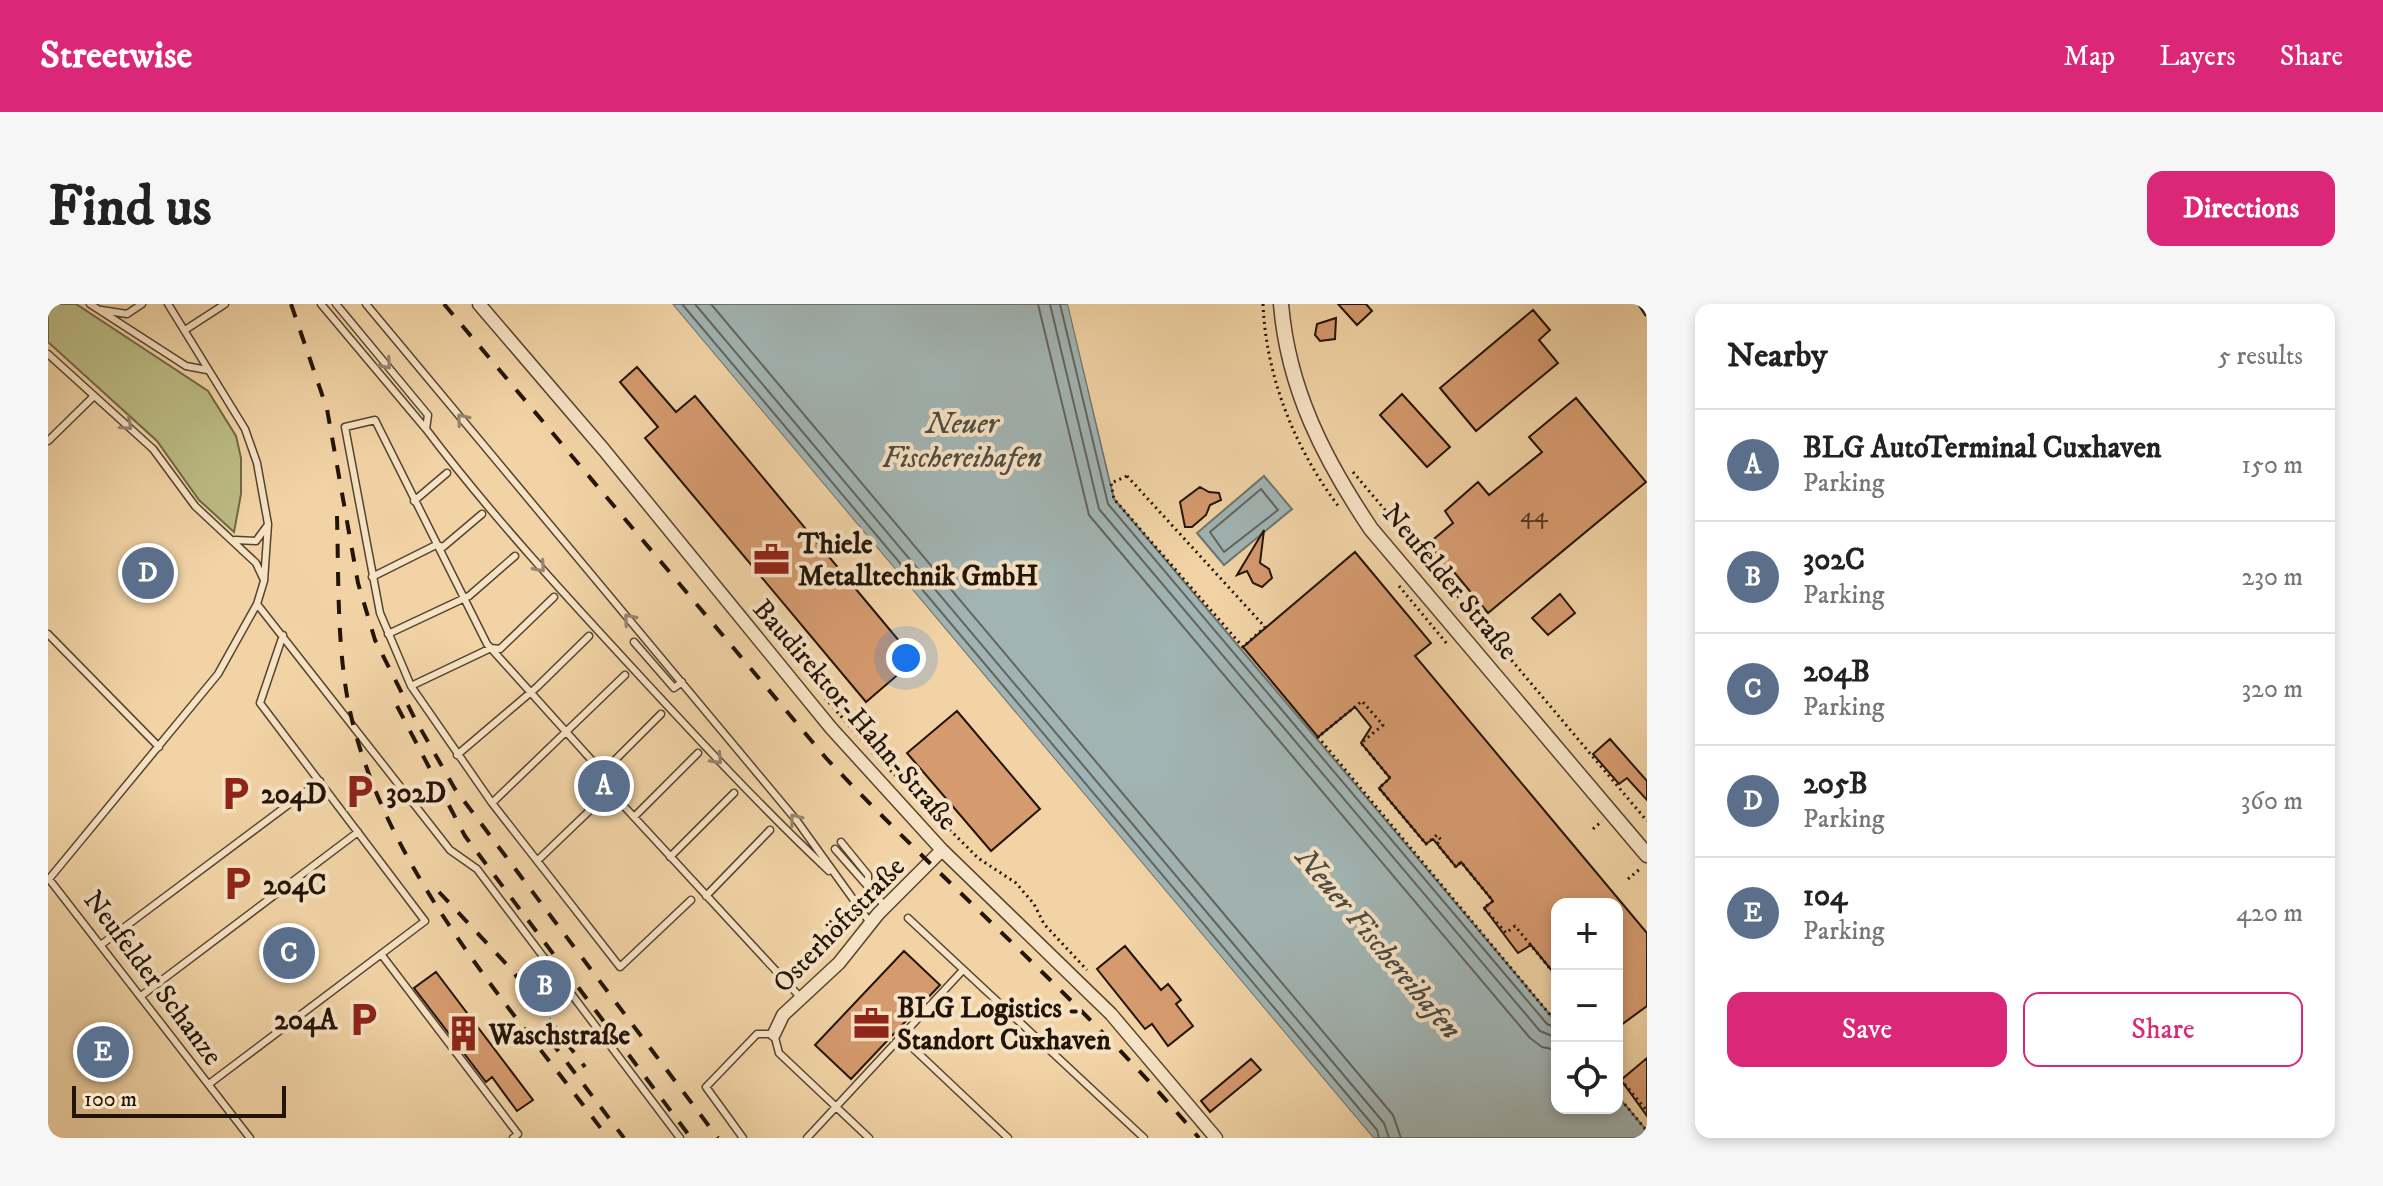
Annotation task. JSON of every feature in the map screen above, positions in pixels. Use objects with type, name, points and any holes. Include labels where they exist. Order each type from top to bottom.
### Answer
[{"type":"street","name":"Baudirektor-Hahn-Straße","points":[[479,304],[604,450],[831,728],[942,850],[1111,1014],[1216,1138]]},
{"type":"street","name":"Neufelder Straße","points":[[1281,304],[1289,360],[1304,409],[1351,499],[1371,529],[1647,855]]},
{"type":"street","name":"Osterhöftstraße","points":[[774,1034],[775,1025],[857,943],[886,906],[942,850]]},
{"type":"lane","points":[[90,304],[186,366],[207,370]]},
{"type":"lane","points":[[97,309],[127,314],[142,304]]},
{"type":"lane","name":"Neufelder Schanze","points":[[168,304],[245,429],[257,463],[268,524],[264,581],[257,604],[218,674],[48,879],[102,944],[250,1138]]},
{"type":"lane","points":[[185,330],[225,304]]},
{"type":"lane","points":[[321,304],[557,587],[770,816],[840,882]]},
{"type":"lane","points":[[336,304],[428,415],[426,429]]},
{"type":"lane","points":[[366,304],[797,821],[871,924]]},
{"type":"lane","points":[[48,354],[153,449],[195,506],[256,563],[264,581]]},
{"type":"lane","points":[[48,441],[94,396]]},
{"type":"lane","points":[[538,860],[614,785],[491,648],[461,598],[375,420],[345,427],[372,577],[388,634],[411,686],[492,803],[620,967],[691,900]]},
{"type":"lane","points":[[414,501],[447,473]]},
{"type":"lane","points":[[372,577],[436,545],[443,547],[482,514]]},
{"type":"lane","points":[[231,540],[256,541],[268,524]]},
{"type":"lane","points":[[388,634],[469,596],[515,556]]},
{"type":"lane","points":[[411,686],[491,648],[500,649],[554,597]]},
{"type":"lane","points":[[257,604],[450,850],[477,869],[680,1138]]},
{"type":"lane","points":[[48,634],[159,747]]},
{"type":"lane","points":[[209,1084],[425,921],[260,703],[283,635]]},
{"type":"lane","points":[[457,755],[589,636]]},
{"type":"lane","points":[[634,642],[674,688],[682,682]]},
{"type":"lane","points":[[492,803],[625,675]]},
{"type":"lane","points":[[603,772],[661,714]]},
{"type":"lane","points":[[634,817],[698,753]]},
{"type":"lane","points":[[102,944],[320,781]]},
{"type":"lane","points":[[610,791],[801,998]]},
{"type":"lane","points":[[670,857],[734,793]]},
{"type":"lane","points":[[706,896],[770,830]]},
{"type":"lane","points":[[141,996],[358,832]]},
{"type":"lane","points":[[841,842],[868,875],[868,884]]},
{"type":"lane","points":[[835,849],[886,906]]},
{"type":"lane","points":[[908,918],[1144,1138]]},
{"type":"lane","points":[[381,954],[518,1134],[513,1138]]},
{"type":"lane","points":[[807,1138],[963,970]]},
{"type":"lane","points":[[743,1138],[706,1087],[757,1034],[774,1034],[779,1053],[869,1138]]},
{"type":"lane","points":[[900,1036],[1008,1138]]},
{"type":"path","points":[[1343,468],[1351,469],[1647,821]]},
{"type":"path","points":[[1127,476],[1255,615],[1265,627],[1252,638],[1243,647],[1114,499],[1111,483],[1127,476]]},
{"type":"path","points":[[1396,582],[1448,645]]},
{"type":"path","points":[[821,693],[883,764],[955,836],[978,858],[1016,883],[1034,904],[1044,924],[1090,973]]},
{"type":"path","points":[[1551,970],[1515,926],[1506,933],[1484,908],[1493,901],[1461,862],[1456,867],[1437,844],[1441,840],[1437,835],[1426,844],[1379,788],[1390,778],[1361,743],[1383,725],[1362,701],[1318,737],[1551,1016]]},
{"type":"path","points":[[1628,879],[1647,863]]},
{"type":"path","points":[[1623,1082],[1647,1111]]},
{"type":"path","points":[[1623,1102],[1647,1131]]},
{"type":"green space","points":[[48,304],[76,304],[208,391],[236,436],[241,458],[241,494],[234,532],[199,500],[157,441],[48,342]]},
{"type":"water","name":"Neuer Fischereihafen","points":[[672,304],[1068,304],[1114,499],[1551,1016],[1551,1114],[1623,1114],[1623,1102],[1647,1131],[1647,1138],[1373,1138]]},
{"type":"water","points":[[1264,476],[1292,509],[1224,565],[1197,533]]},
{"type":"pier","points":[[668,304],[672,304],[1373,1138],[1368,1138]]},
{"type":"pier","points":[[1068,304],[1072,304],[1115,481],[1111,483]]},
{"type":"building","points":[[1338,304],[1366,304],[1372,311],[1357,325]]},
{"type":"building","points":[[1533,310],[1550,330],[1539,340],[1558,363],[1476,431],[1440,388]]},
{"type":"building","points":[[1336,318],[1335,339],[1320,341],[1315,335],[1317,324]]},
{"type":"building","points":[[637,367],[676,412],[695,396],[915,660],[866,702],[645,438],[658,427],[620,382]]},
{"type":"building","points":[[1402,394],[1450,447],[1427,467],[1380,415]]},
{"type":"building","points":[[1576,398],[1646,482],[1488,613],[1449,566],[1443,572],[1430,558],[1436,552],[1429,543],[1453,523],[1445,511],[1478,482],[1489,495],[1542,452],[1529,437]]},
{"type":"building","points":[[1200,487],[1219,493],[1221,500],[1210,505],[1206,515],[1192,527],[1185,527],[1180,502]]},
{"type":"building","points":[[1264,530],[1260,563],[1269,569],[1272,578],[1262,587],[1253,583],[1247,571],[1237,575]]},
{"type":"building","points":[[1355,552],[1431,643],[1415,656],[1618,898],[1551,898],[1551,970],[1531,945],[1518,953],[1484,908],[1493,901],[1461,862],[1456,867],[1433,839],[1426,844],[1379,788],[1390,778],[1361,743],[1371,727],[1355,707],[1318,737],[1243,647]]},
{"type":"building","points":[[1560,594],[1575,613],[1548,635],[1532,618]]},
{"type":"building","points":[[957,711],[1040,809],[991,851],[907,753]]},
{"type":"building","points":[[1610,739],[1647,781],[1647,800],[1627,778],[1619,784],[1593,754]]},
{"type":"building","points":[[1623,904],[1647,933],[1647,1006],[1623,1024]]},
{"type":"building","points":[[1125,946],[1161,990],[1168,984],[1181,1000],[1176,1004],[1193,1026],[1168,1046],[1152,1024],[1145,1029],[1097,969]]},
{"type":"building","points":[[904,951],[940,985],[851,1079],[815,1045]]},
{"type":"building","name":"Waschstraße","points":[[436,972],[533,1100],[517,1111],[492,1077],[486,1082],[414,988]]},
{"type":"building","points":[[1647,1058],[1647,1116],[1623,1083],[1623,1078]]},
{"type":"building","points":[[1251,1059],[1261,1070],[1210,1112],[1201,1101]]},
{"type":"railway","points":[[291,304],[327,409],[358,583],[375,640],[415,719],[455,789],[718,1138]]},
{"type":"railway","points":[[444,304],[826,758],[1063,992],[1199,1138]]},
{"type":"railway","points":[[1639,304],[1647,316]]},
{"type":"railway","points":[[337,516],[344,676],[354,728],[373,785],[398,840],[462,944],[608,1138]]},
{"type":"railway","points":[[397,706],[465,836],[691,1138]]},
{"type":"railway","points":[[439,892],[511,969],[585,1067]]},
{"type":"railway","points":[[550,1040],[624,1138]]},
{"type":"place","name":"Thiele Metalltechnik GmbH","points":[[772,559]]},
{"type":"place","name":"205B","points":[[148,573]]},
{"type":"place","name":"BLG AutoTerminal Cuxhaven","points":[[604,786]]},
{"type":"place","name":"302D","points":[[360,792]]},
{"type":"place","name":"204D","points":[[235,793]]},
{"type":"place","name":"204C","points":[[237,884]]},
{"type":"place","name":"204B","points":[[289,953]]},
{"type":"place","name":"302C","points":[[545,986]]},
{"type":"place","name":"204A","points":[[363,1019]]},
{"type":"place","name":"BLG Logistics - Standort Cuxhaven","points":[[871,1023]]},
{"type":"place","name":"Waschstraße","points":[[463,1034]]},
{"type":"place","name":"104","points":[[103,1052]]}]
